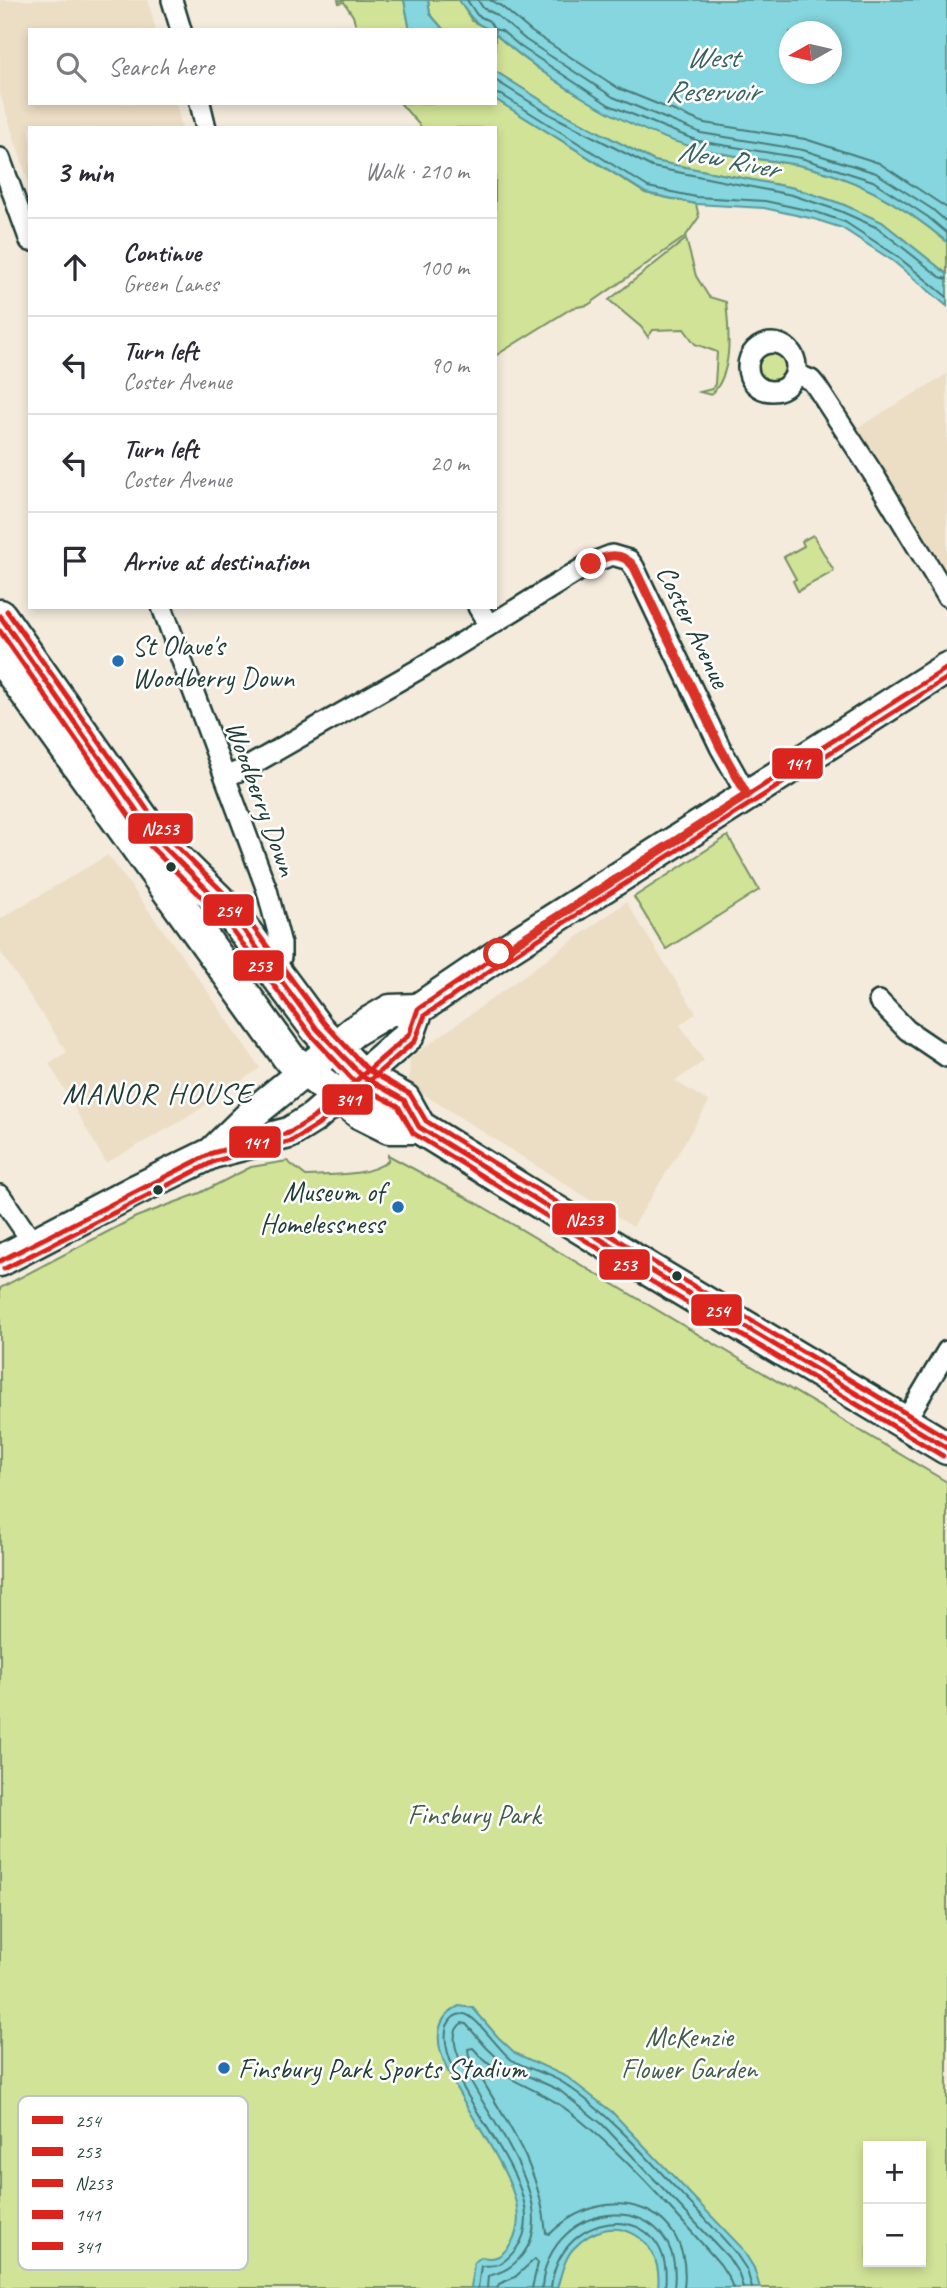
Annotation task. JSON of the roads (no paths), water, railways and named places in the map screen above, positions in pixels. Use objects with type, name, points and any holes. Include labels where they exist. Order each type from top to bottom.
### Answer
[{"type":"highway","points":[[0,616],[158,841],[231,913],[317,1029],[363,1077],[404,1100],[419,1127],[650,1270],[947,1448]]},
{"type":"highway","points":[[0,656],[290,1059],[360,1113],[389,1127],[419,1127]]},
{"type":"main road","points":[[212,1153],[252,1114],[354,1031],[390,1010],[418,1009],[511,946],[947,668]]},
{"type":"main road","points":[[0,1261],[212,1153],[289,1133],[338,1098],[409,1035],[418,1009]]},
{"type":"street","points":[[172,0],[180,28]]},
{"type":"street","points":[[200,105],[206,126]]},
{"type":"street","points":[[0,158],[28,235]]},
{"type":"street","points":[[796,374],[811,380],[816,386],[874,475],[947,596]]},
{"type":"street","name":"Coster Avenue","points":[[225,777],[314,729],[603,556],[612,555],[629,560],[634,567],[720,747],[747,795]]},
{"type":"street","name":"Woodberry Down","points":[[163,609],[267,890],[281,944],[281,957],[270,966]]},
{"type":"street","points":[[479,609],[489,625]]},
{"type":"street","points":[[878,1000],[907,1030],[947,1057]]},
{"type":"street","points":[[0,1195],[33,1243]]},
{"type":"street","points":[[904,1423],[947,1351]]},
{"type":"water","points":[[404,0],[428,0],[430,14],[442,28],[410,28]]},
{"type":"water","name":"West Reservoir","points":[[459,0],[947,0],[947,242],[895,204],[839,176],[798,165],[698,148],[645,130],[564,86],[497,36],[497,28],[486,28],[478,23]]},
{"type":"water","points":[[497,72],[555,109],[654,161],[794,188],[842,204],[882,222],[947,274],[947,306],[893,261],[842,228],[764,208],[696,204],[646,193],[497,100]]},
{"type":"water","points":[[459,2006],[473,2008],[515,2053],[567,2077],[612,2112],[741,2247],[754,2268],[760,2288],[658,2288],[658,2269],[653,2254],[644,2242],[632,2233],[618,2229],[604,2230],[588,2236],[574,2248],[565,2262],[557,2288],[471,2288],[474,2262],[482,2257],[494,2258],[503,2253],[509,2246],[518,2219],[511,2187],[453,2082],[441,2051],[441,2025]]},
{"type":"place","name":"St Olave's Woodberry Down","points":[[118,661]]},
{"type":"place","name":"Museum of Homelessness","points":[[398,1207]]},
{"type":"place","name":"Finsbury Park Sports Stadium","points":[[224,2068]]},
{"type":"district","name":"MANOR HOUSE","points":[[158,1093]]},
{"type":"water label","name":"New River","points":[[728,159]]},
{"type":"park label","name":"Finsbury Park","points":[[474,1814]]},
{"type":"park label","name":"McKenzie Flower Garden","points":[[689,2052]]}]
